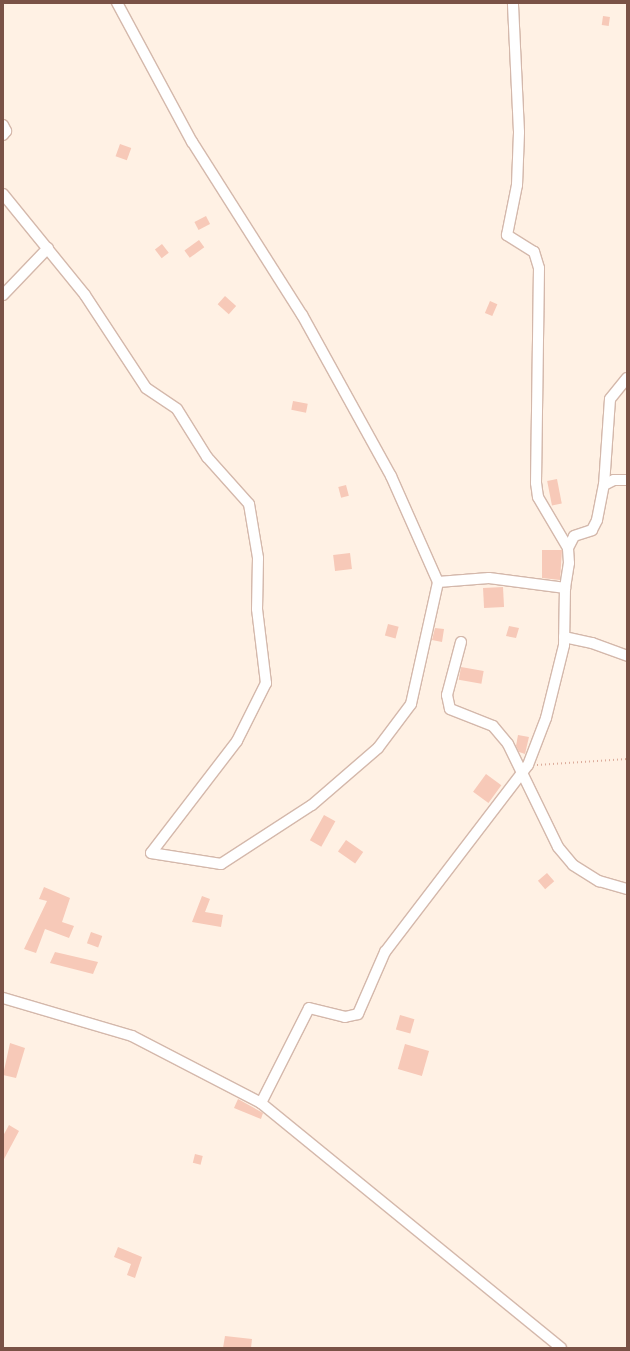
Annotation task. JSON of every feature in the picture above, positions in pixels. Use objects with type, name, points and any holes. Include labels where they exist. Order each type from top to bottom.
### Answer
[{"type":"street","points":[[3,194],[85,295],[146,388],[177,409],[207,457],[249,504],[258,558],[257,609],[266,683],[237,741],[151,853],[221,864],[312,805],[378,748],[411,704],[438,582],[391,476],[302,314],[192,142],[117,3]]},
{"type":"street","points":[[513,3],[519,132],[517,185],[507,235],[534,252],[539,268],[536,483],[538,497],[568,548]]},
{"type":"street","points":[[3,125],[6,131],[3,135]]},
{"type":"street","points":[[3,295],[48,248]]},
{"type":"street","points":[[261,1103],[309,1008],[345,1017],[358,1014],[385,952],[528,765],[546,718],[564,637],[565,588],[568,548],[574,536],[592,530],[604,485],[610,399],[627,378]]},
{"type":"street","points":[[604,485],[614,480],[627,480]]},
{"type":"street","points":[[438,582],[488,578],[565,588]]},
{"type":"street","points":[[564,637],[592,643],[627,656]]},
{"type":"street","points":[[461,642],[447,695],[450,709],[493,726],[508,744],[521,775],[558,847],[573,865],[599,881],[627,890]]},
{"type":"street","points":[[3,998],[132,1036],[261,1103],[561,1348]]},
{"type":"path","points":[[528,765],[575,765],[627,759]]},
{"type":"building","points":[[603,16],[610,17],[609,26],[602,25]]},
{"type":"building","points":[[120,144],[131,148],[127,160],[116,156]]},
{"type":"building","points":[[206,216],[210,224],[199,230],[194,222]]},
{"type":"building","points":[[199,240],[204,247],[190,258],[184,251]]},
{"type":"building","points":[[162,244],[169,253],[162,258],[155,250]]},
{"type":"building","points":[[225,296],[236,306],[229,314],[218,304]]},
{"type":"building","points":[[490,301],[497,304],[492,316],[485,313]]},
{"type":"building","points":[[293,401],[308,404],[306,413],[291,410]]},
{"type":"building","points":[[557,479],[562,504],[552,505],[547,481]]},
{"type":"building","points":[[346,485],[349,496],[341,498],[338,487]]},
{"type":"building","points":[[542,550],[562,550],[560,580],[542,578]]},
{"type":"building","points":[[350,553],[352,569],[335,571],[333,555]]},
{"type":"building","points":[[503,587],[504,607],[484,608],[483,588]]},
{"type":"building","points":[[388,624],[399,627],[396,638],[385,636]]},
{"type":"building","points":[[509,626],[519,628],[516,638],[506,636]]},
{"type":"building","points":[[435,628],[444,629],[442,642],[432,640]]},
{"type":"building","points":[[461,667],[484,671],[481,684],[459,680]]},
{"type":"building","points":[[518,735],[529,737],[525,754],[519,752],[516,746]]},
{"type":"building","points":[[486,774],[501,785],[488,803],[473,792]]},
{"type":"building","points":[[324,815],[335,821],[321,847],[310,840]]},
{"type":"building","points":[[346,840],[363,852],[355,864],[338,851]]},
{"type":"building","points":[[547,873],[554,881],[545,889],[538,881]]},
{"type":"building","points":[[44,887],[70,898],[62,922],[74,926],[69,938],[45,929],[36,953],[24,949],[47,901],[39,899]]},
{"type":"building","points":[[202,896],[210,899],[205,912],[223,915],[221,927],[192,922]]},
{"type":"building","points":[[91,932],[102,936],[98,947],[87,943]]},
{"type":"building","points":[[55,952],[98,962],[93,974],[50,963]]},
{"type":"building","points":[[400,1015],[414,1019],[410,1034],[396,1029]]},
{"type":"building","points":[[10,1043],[25,1048],[16,1078],[3,1075]]},
{"type":"building","points":[[405,1044],[429,1051],[422,1076],[398,1069]]},
{"type":"building","points":[[238,1099],[263,1113],[261,1119],[234,1108]]},
{"type":"building","points":[[9,1125],[19,1131],[3,1161],[3,1136]]},
{"type":"building","points":[[195,1154],[203,1156],[201,1165],[193,1163]]},
{"type":"building","points":[[118,1247],[142,1257],[135,1278],[127,1275],[131,1264],[114,1257]]},
{"type":"building","points":[[225,1336],[252,1339],[251,1348],[223,1348]]}]
